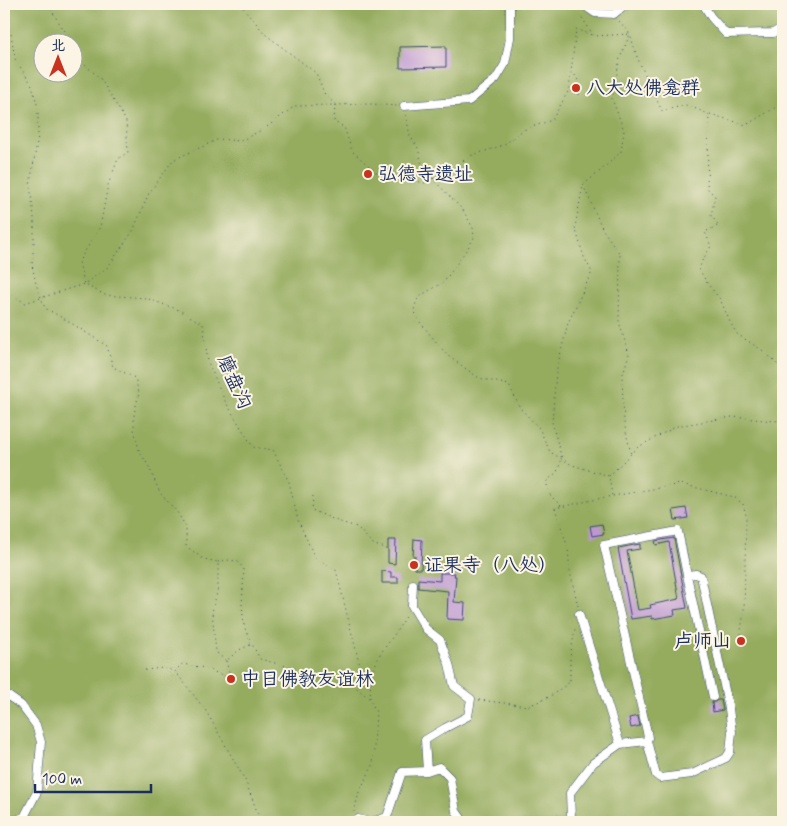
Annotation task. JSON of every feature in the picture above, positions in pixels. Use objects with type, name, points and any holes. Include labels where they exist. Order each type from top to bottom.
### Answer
[{"type":"lane","points":[[404,106],[469,101],[496,79],[505,64],[510,38],[510,4]]},
{"type":"lane","points":[[584,5],[595,13],[614,14],[626,4]]},
{"type":"lane","points":[[703,4],[726,34],[774,33],[783,27]]},
{"type":"lane","points":[[687,575],[696,574],[701,576],[729,709],[732,732],[730,752],[726,758],[692,774],[660,778],[656,775],[646,741],[648,738],[647,732],[604,544],[678,531],[687,575],[714,697]]},
{"type":"lane","points":[[413,584],[412,606],[426,628],[440,640],[449,664],[454,686],[471,699],[468,716],[425,740],[427,771]]},
{"type":"lane","points":[[580,614],[620,744]]},
{"type":"lane","points":[[4,693],[22,705],[36,725],[41,742],[37,792],[24,817],[9,822]]},
{"type":"lane","points":[[572,822],[570,793],[592,763],[620,744],[646,741]]},
{"type":"lane","points":[[357,821],[371,822],[387,817],[402,772],[427,771],[439,767],[450,778],[456,811],[464,822]]},
{"type":"path","points":[[50,4],[51,10],[67,32]]},
{"type":"path","points":[[240,4],[266,35],[316,73],[325,95],[335,104]]},
{"type":"path","points":[[584,5],[582,18],[594,36]]},
{"type":"path","points":[[614,14],[630,34],[637,57],[662,111],[686,105],[746,125],[783,103]]},
{"type":"path","points":[[4,21],[10,34],[15,59],[32,85],[38,108],[38,136],[30,184],[34,216],[32,265],[36,284],[45,308],[107,346],[113,368],[135,378],[139,393],[134,414],[134,429],[139,450],[149,467],[160,493],[177,512],[186,527],[186,546],[203,559],[218,562],[227,560],[237,561],[244,569],[242,605],[244,626],[260,659],[305,672],[329,684],[341,672],[370,699]]},
{"type":"path","points":[[335,104],[334,122],[344,127],[352,151],[377,173],[425,183],[470,156],[504,145],[523,130],[552,120],[569,90],[576,29],[594,36],[630,34]]},
{"type":"path","points":[[562,507],[550,494],[546,482],[557,472],[562,459],[552,423],[556,372],[568,323],[592,272],[584,258],[575,227],[583,185],[621,152],[624,130],[612,99],[620,58],[630,34]]},
{"type":"path","points":[[82,62],[100,78],[126,121],[128,152],[118,159],[108,185],[100,227],[79,261],[84,284]]},
{"type":"path","points":[[569,90],[579,96],[579,82],[572,70]]},
{"type":"path","points":[[4,289],[25,304],[84,284],[107,268],[133,231],[149,193],[173,160],[218,139],[240,141],[264,129],[295,106],[335,104],[404,106],[410,136],[418,148],[423,169],[463,210],[473,228],[474,238],[444,282],[423,294],[417,300],[414,310],[419,321],[448,356],[478,378],[509,385],[520,408],[539,428],[550,452],[572,465],[608,476]]},
{"type":"path","points":[[709,114],[707,188],[715,196],[711,216],[719,225],[705,232],[712,246],[699,269],[720,299],[737,334],[765,352],[783,370]]},
{"type":"path","points":[[583,185],[603,230],[620,254],[619,322],[628,354],[622,377],[624,423],[631,454]]},
{"type":"path","name":"磨盘沟","points":[[84,284],[104,295],[146,298],[179,310],[203,324],[208,362],[225,401],[253,447],[273,450],[289,482],[298,520],[315,558],[336,570],[362,674],[370,683]]},
{"type":"path","points":[[608,476],[638,447],[677,426],[732,417],[783,420]]},
{"type":"path","points":[[608,476],[612,496]]},
{"type":"path","points":[[471,699],[528,706],[549,697],[570,682],[570,657],[574,632],[580,614],[570,572],[568,548],[555,508],[681,484],[734,497],[742,504],[746,515],[744,612],[741,641]]},
{"type":"path","points":[[313,496],[312,510],[357,528],[374,545],[386,548],[388,552]]},
{"type":"path","points":[[175,671],[182,664],[205,668],[231,679],[226,661],[216,652],[212,612],[218,588],[218,562]]},
{"type":"path","points":[[357,821],[354,812],[359,792],[373,765],[376,712],[370,699],[371,675],[380,654],[412,606]]},
{"type":"path","points":[[226,661],[239,650],[252,644]]},
{"type":"path","points":[[145,670],[163,668],[175,671],[206,711],[245,780],[261,822]]},
{"type":"green space","points":[[4,4],[783,4],[783,822],[4,822]]},
{"type":"building","points":[[446,46],[446,67],[400,68],[400,47]]},
{"type":"building","points":[[686,508],[688,518],[675,520],[673,510]]},
{"type":"building","points":[[602,524],[604,534],[592,536],[590,526]]},
{"type":"building","points":[[674,538],[687,608],[674,610],[675,615],[652,619],[652,616],[631,619],[618,548],[640,544],[640,549],[627,551],[638,610],[651,608],[650,605],[679,599],[669,542],[656,545],[655,541]]},
{"type":"building","points":[[414,539],[422,540],[421,569],[415,569],[415,556],[413,556]]},
{"type":"building","points":[[388,540],[396,540],[395,564],[388,563]]},
{"type":"building","points":[[382,571],[391,572],[391,577],[398,577],[398,583],[382,583]]},
{"type":"building","points":[[440,573],[455,573],[454,602],[465,603],[464,620],[447,619],[448,591],[418,588],[418,579],[440,581]]},
{"type":"building","points":[[721,700],[723,710],[713,712],[712,702]]},
{"type":"building","points":[[638,716],[640,726],[631,728],[629,718]]},
{"type":"place","name":"八大处佛龛群","points":[[576,88]]},
{"type":"place","name":"弘德寺遗址","points":[[368,174]]},
{"type":"place","name":"证果寺（八处）","points":[[414,565]]},
{"type":"place","name":"卢师山","points":[[741,641]]},
{"type":"place","name":"中日佛教友谊林","points":[[231,679]]}]
